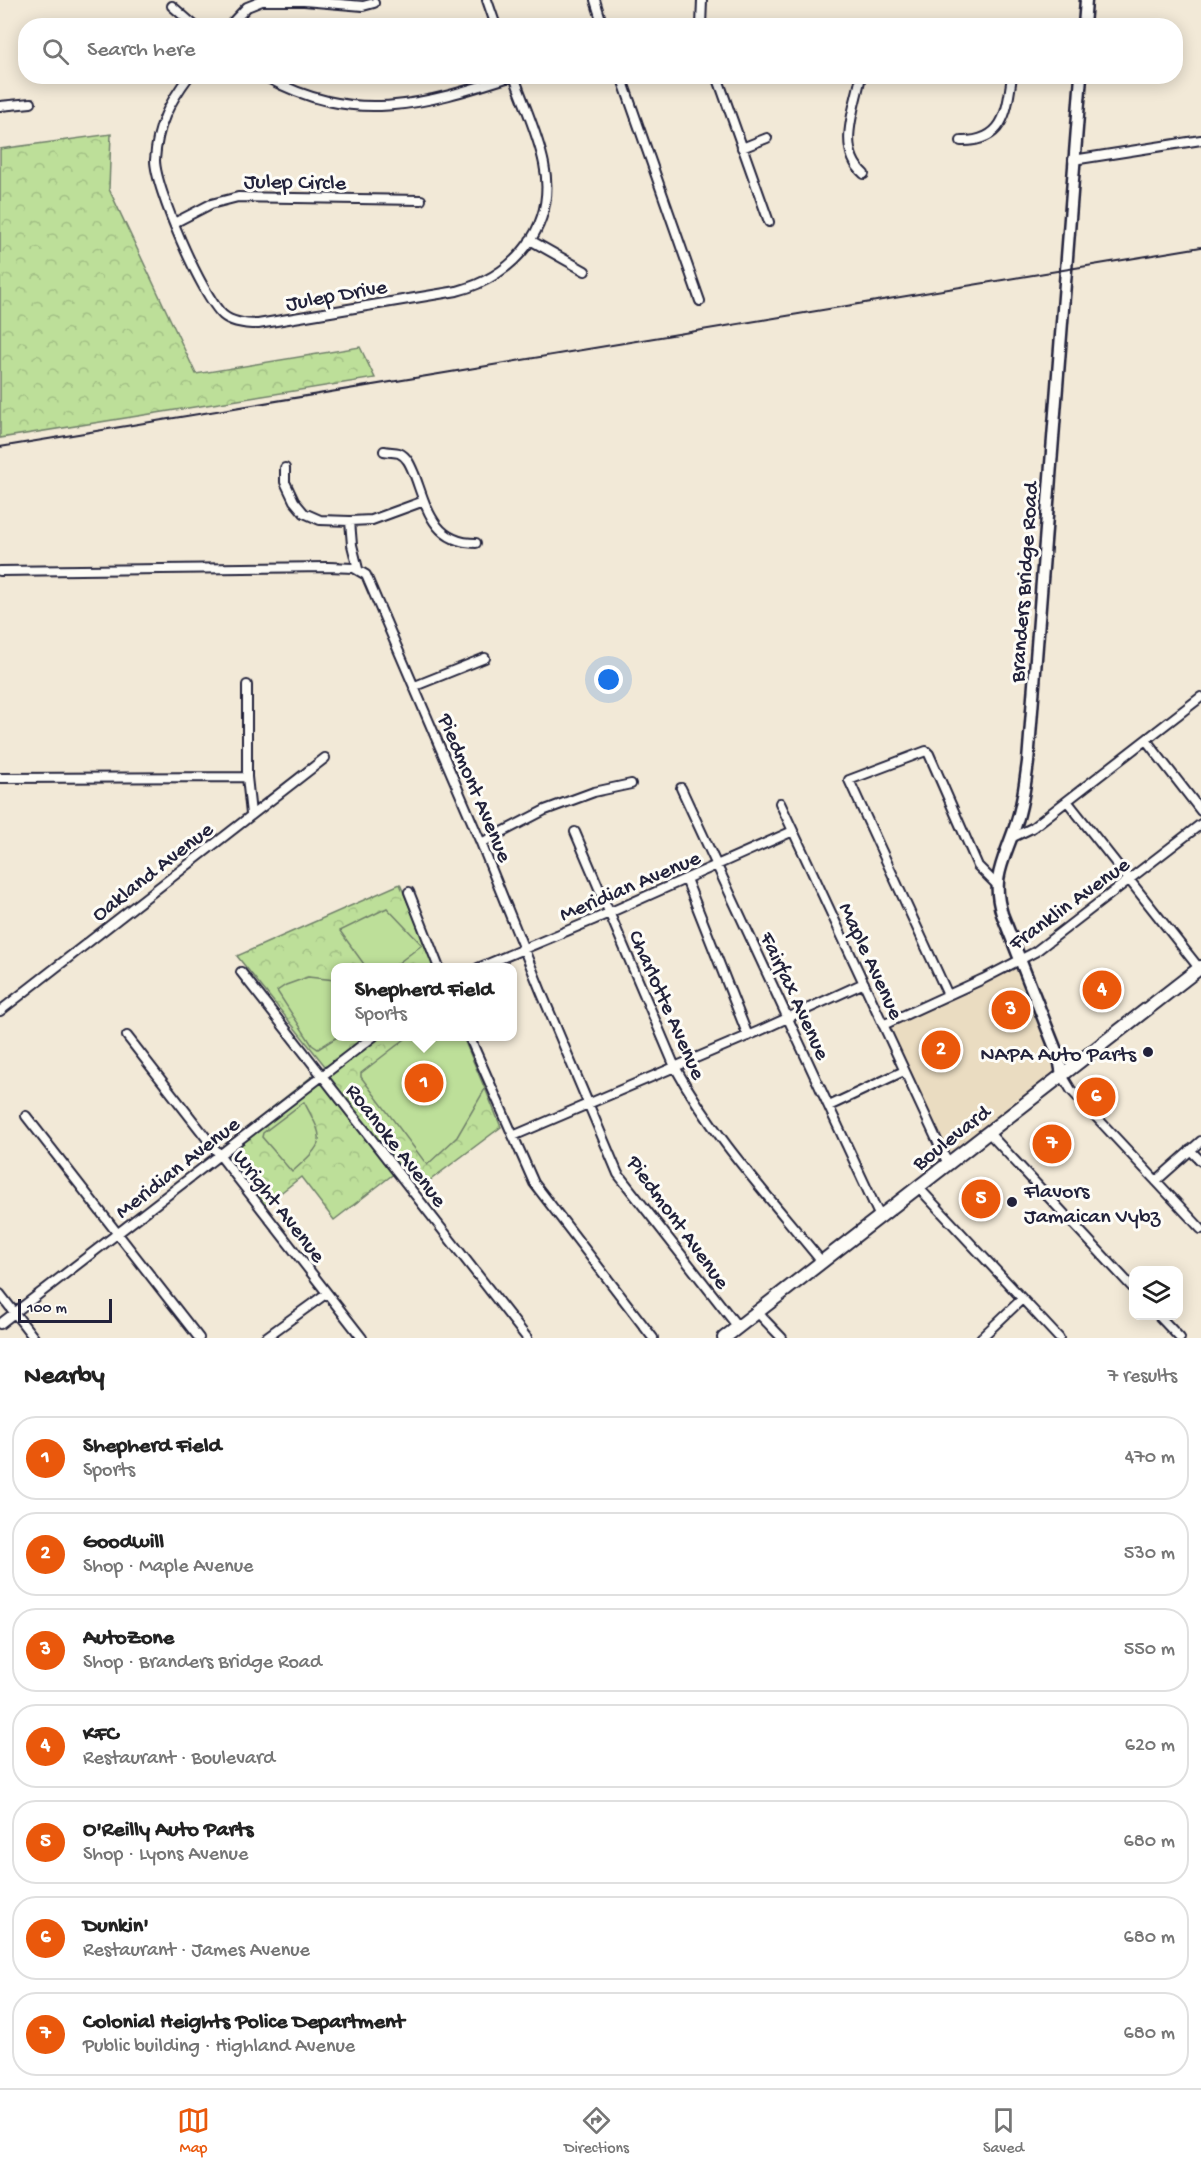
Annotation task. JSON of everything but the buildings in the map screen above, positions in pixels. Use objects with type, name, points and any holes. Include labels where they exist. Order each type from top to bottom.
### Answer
[{"type":"main road","name":"Boulevard","points":[[724,1338],[1200,967]]},
{"type":"street","points":[[487,0],[493,18]]},
{"type":"street","points":[[595,0],[601,18]]},
{"type":"street","points":[[701,18],[702,0]]},
{"type":"street","points":[[1085,18],[1086,0]]},
{"type":"street","points":[[237,18],[247,7],[262,1],[304,1],[363,6],[374,3]]},
{"type":"street","points":[[172,6],[186,18]]},
{"type":"street","name":"Julep Drive","points":[[184,84],[165,112],[159,131],[155,158],[157,180],[174,223],[211,301],[225,316],[247,324],[285,320],[471,287],[507,268],[522,253],[530,240],[542,211],[545,166],[517,84]]},
{"type":"street","points":[[280,84],[313,98],[352,105],[387,107],[423,102],[486,84]]},
{"type":"street","points":[[624,84],[700,302]]},
{"type":"street","points":[[720,84],[769,222]]},
{"type":"street","points":[[859,84],[851,120],[849,149],[853,161],[864,174]]},
{"type":"street","points":[[961,141],[984,137],[998,126],[1009,106],[1011,84]]},
{"type":"street","name":"Branders Bridge Road","points":[[1062,1075],[1059,1058],[1002,914],[996,884],[999,869],[1020,811],[1026,783],[1080,84]]},
{"type":"street","points":[[0,106],[31,103]]},
{"type":"street","points":[[742,148],[767,138]]},
{"type":"street","points":[[1074,160],[1201,140]]},
{"type":"street","name":"Julep Circle","points":[[174,223],[211,204],[238,197],[421,200]]},
{"type":"street","points":[[530,240],[585,271]]},
{"type":"street","points":[[384,451],[399,453],[410,464],[438,530],[456,541],[476,543]]},
{"type":"street","points":[[285,468],[285,482],[294,501],[303,513],[320,520],[350,521],[378,518],[424,501]]},
{"type":"street","points":[[0,571],[328,567],[358,569],[352,545],[350,521]]},
{"type":"street","name":"Piedmont Avenue","points":[[358,569],[369,579],[588,1104],[624,1184],[738,1327]]},
{"type":"street","points":[[415,686],[485,658]]},
{"type":"street","points":[[246,685],[247,777],[251,814]]},
{"type":"street","points":[[1011,838],[1026,832],[1201,697]]},
{"type":"street","points":[[1146,740],[1201,811]]},
{"type":"street","points":[[948,994],[849,780],[926,751],[930,754],[978,866],[996,884]]},
{"type":"street","name":"Oakland Avenue","points":[[0,1011],[325,758]]},
{"type":"street","points":[[0,778],[247,777]]},
{"type":"street","points":[[481,843],[545,810],[594,792],[631,784]]},
{"type":"street","name":"Fairfax Avenue","points":[[681,788],[880,1217]]},
{"type":"street","points":[[1067,801],[1200,967]]},
{"type":"street","name":"Maple Avenue","points":[[780,803],[948,1164]]},
{"type":"street","name":"Franklin Avenue","points":[[883,1025],[1020,961],[1043,947],[1201,824]]},
{"type":"street","name":"Meridian Avenue","points":[[490,963],[793,831]]},
{"type":"street","name":"Charlotte Avenue","points":[[575,832],[675,1067],[692,1098],[822,1262]]},
{"type":"street","points":[[686,879],[748,1036]]},
{"type":"street","points":[[409,892],[437,963]]},
{"type":"street","name":"Roanoke Avenue","points":[[241,972],[527,1338]]},
{"type":"street","points":[[513,1136],[748,1036],[864,983]]},
{"type":"street","name":"Wright Avenue","points":[[127,1036],[362,1338]]},
{"type":"street","name":"Meridian Avenue","points":[[0,1324],[368,1041]]},
{"type":"street","points":[[471,1041],[539,1191],[653,1338]]},
{"type":"street","points":[[829,1106],[904,1071]]},
{"type":"street","points":[[1062,1075],[1071,1090],[1201,1229]]},
{"type":"street","points":[[26,1116],[199,1338]]},
{"type":"street","points":[[988,1132],[1129,1284]]},
{"type":"street","points":[[1156,1181],[1201,1141]]},
{"type":"street","points":[[1190,1150],[1201,1161]]},
{"type":"street","points":[[918,1187],[1059,1338]]},
{"type":"street","points":[[265,1338],[327,1293]]},
{"type":"street","points":[[0,1294],[34,1338]]},
{"type":"street","points":[[981,1338],[1022,1299]]},
{"type":"street","points":[[758,1312],[782,1338]]},
{"type":"street","points":[[1163,1320],[1180,1338]]},
{"type":"shaded area","points":[[1019,966],[1058,1072],[947,1155],[889,1026]]},
{"type":"green space","points":[[111,134],[109,189],[196,374],[360,347],[375,378],[0,438],[0,149]]},
{"type":"green space","points":[[400,884],[433,963],[331,963],[331,1041],[466,1041],[501,1127],[421,1187],[404,1166],[334,1220],[301,1177],[265,1205],[221,1148],[325,1066],[237,956]]},
{"type":"green space","points":[[387,908],[422,945],[398,963],[363,963],[340,931]]},
{"type":"green space","points":[[308,977],[331,980],[331,1041],[318,1049],[312,1045],[277,991]]},
{"type":"green space","points":[[403,1041],[465,1041],[485,1089],[457,1137],[427,1165],[361,1077],[361,1073]]},
{"type":"green space","points":[[304,1102],[316,1125],[319,1140],[312,1153],[292,1172],[262,1137],[263,1133]]},
{"type":"railway","points":[[0,447],[1201,247]]},
{"type":"place","name":"KFC","points":[[1102,990]]},
{"type":"place","name":"AutoZone","points":[[1011,1010]]},
{"type":"place","name":"Goodwill","points":[[941,1050]]},
{"type":"place","name":"NAPA Auto Parts","points":[[1148,1052]]},
{"type":"place","name":"Shepherd Field","points":[[424,1083]]},
{"type":"place","name":"Dunkin'","points":[[1096,1097]]},
{"type":"place","name":"Colonial Heights Police Department","points":[[1052,1144]]},
{"type":"place","name":"O'Reilly Auto Parts","points":[[981,1199]]},
{"type":"place","name":"Flavors Jamaican Vybz","points":[[1012,1202]]}]
